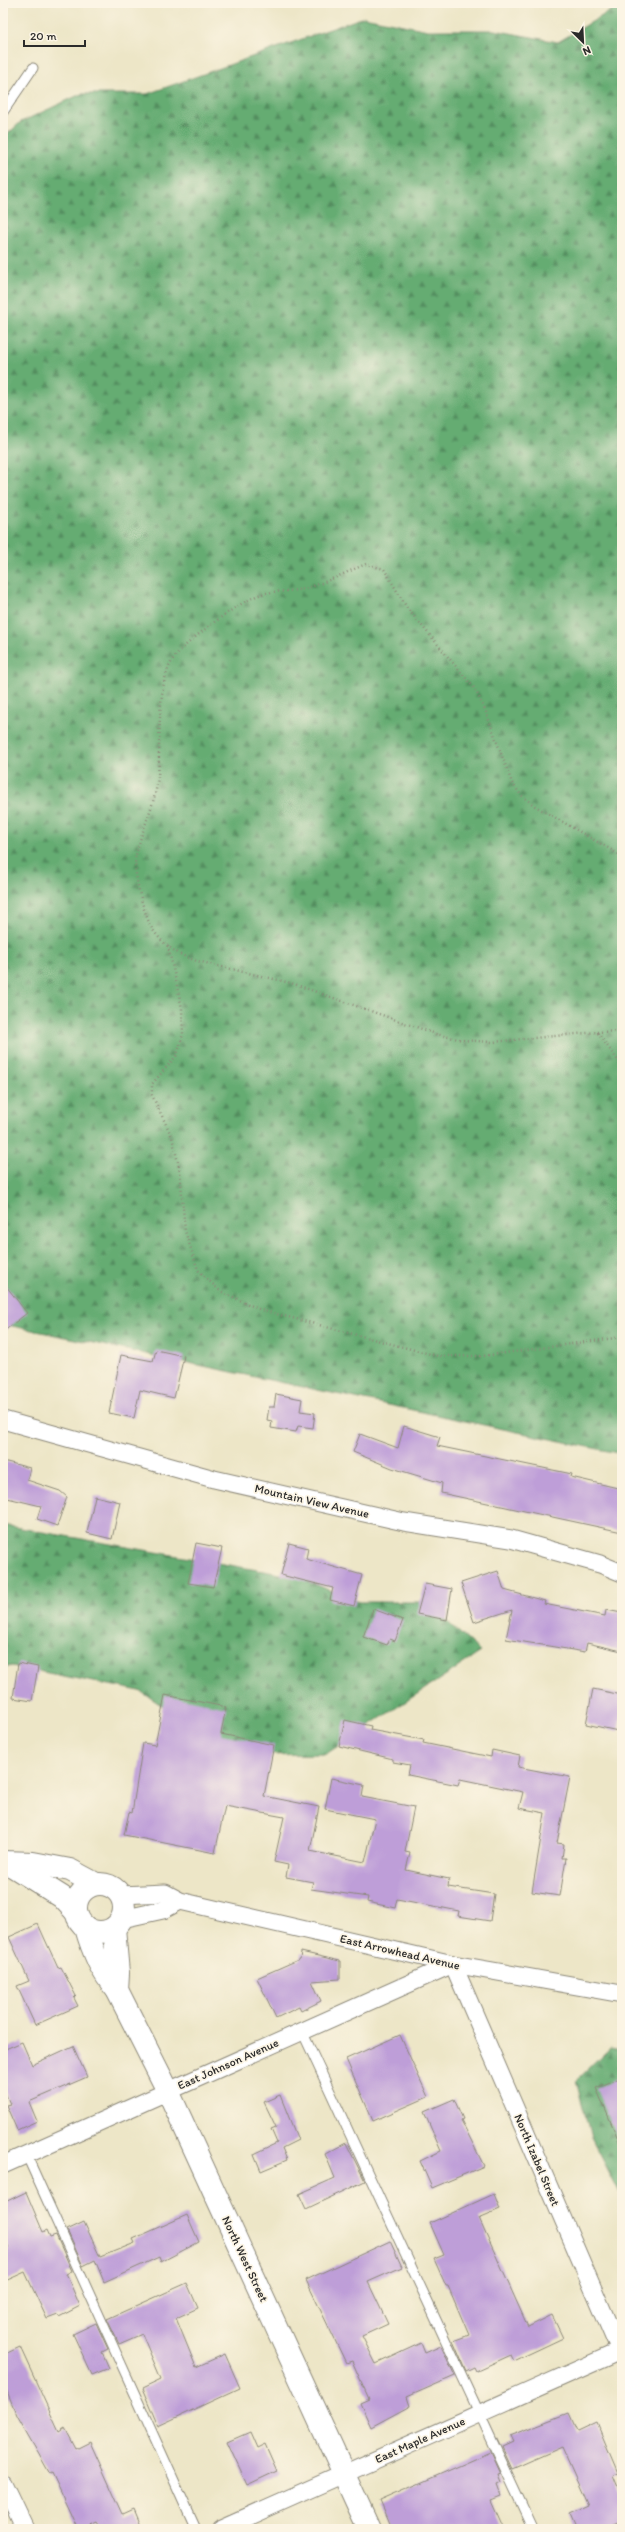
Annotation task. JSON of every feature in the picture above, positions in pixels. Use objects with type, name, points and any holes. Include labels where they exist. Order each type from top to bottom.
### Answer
[{"type":"street","name":"Mountain View Avenue","points":[[3,1420],[214,1479],[404,1522],[511,1539],[600,1564],[622,1573]]},
{"type":"street","points":[[5,1862],[33,1863],[70,1870],[96,1884],[114,1888],[121,1895],[124,1903],[118,1924]]},
{"type":"street","points":[[5,1862],[62,1896],[81,1920],[95,1932],[105,1932],[118,1924],[163,1910],[180,1901]]},
{"type":"street","points":[[81,1920],[77,1902],[87,1887],[96,1884]]},
{"type":"street","name":"East Arrowhead Avenue","points":[[121,1895],[165,1893],[180,1901],[452,1964],[622,1994]]},
{"type":"street","name":"North West Street","points":[[81,1920],[94,1956],[105,1976],[117,1990],[168,2091],[369,2529]]},
{"type":"street","name":"North West Street","points":[[117,1990],[118,1924]]},
{"type":"street","name":"East Johnson Avenue","points":[[3,2165],[452,1964]]},
{"type":"street","name":"North Izabel Street","points":[[452,1964],[621,2353]]},
{"type":"street","name":"East Maple Avenue","points":[[220,2529],[480,2413],[621,2353]]},
{"type":"street","points":[[3,2483],[25,2529]]},
{"type":"lane","points":[[3,112],[33,68]]},
{"type":"lane","points":[[302,2031],[533,2529]]},
{"type":"lane","points":[[26,2154],[196,2529]]},
{"type":"path","points":[[622,856],[535,806],[521,795],[512,784],[486,712],[474,689],[407,608],[384,569],[366,564],[307,588],[264,593],[250,598],[235,607],[177,654],[169,664],[161,710],[158,778],[153,803],[136,855],[135,867],[137,883],[153,930],[167,946],[190,959],[291,983],[436,1034],[449,1037],[492,1042],[622,1030]]},
{"type":"path","points":[[167,946],[182,1008],[183,1034],[178,1055],[152,1084],[152,1095],[172,1137],[180,1171],[185,1231],[198,1270],[220,1291],[261,1310],[438,1356],[482,1356],[622,1337]]},
{"type":"path","points":[[597,1032],[622,1066]]},
{"type":"green space","points":[[622,4],[622,1454],[3,1324],[3,138],[21,122],[81,94],[147,94],[364,17],[428,30],[494,30],[558,42]]},
{"type":"green space","points":[[3,1525],[297,1577],[359,1602],[425,1602],[481,1652],[326,1754],[260,1755],[198,1729],[140,1691],[12,1666],[3,1668]]},
{"type":"green space","points":[[610,2048],[622,2050],[622,2197],[591,2137],[576,2081]]},
{"type":"building","points":[[3,1282],[27,1313],[3,1332]]},
{"type":"building","points":[[156,1350],[184,1356],[174,1398],[140,1390],[134,1418],[109,1413],[121,1355],[153,1361]]},
{"type":"building","points":[[276,1394],[302,1399],[300,1411],[315,1413],[313,1428],[298,1426],[296,1432],[271,1428],[272,1421],[267,1420],[269,1407],[274,1407]]},
{"type":"building","points":[[404,1426],[440,1437],[437,1446],[572,1474],[571,1477],[622,1489],[622,1532],[441,1493],[442,1483],[392,1468],[353,1452],[360,1434],[398,1448]]},
{"type":"building","points":[[3,1461],[30,1468],[27,1480],[60,1491],[67,1497],[57,1526],[37,1519],[41,1506],[3,1497]]},
{"type":"building","points":[[95,1496],[120,1502],[112,1539],[87,1533]]},
{"type":"building","points":[[196,1543],[222,1548],[213,1587],[188,1583]]},
{"type":"building","points":[[289,1543],[308,1548],[306,1559],[362,1575],[354,1606],[330,1600],[333,1588],[281,1575]]},
{"type":"building","points":[[498,1571],[504,1590],[545,1601],[544,1604],[605,1616],[606,1610],[622,1613],[622,1651],[587,1643],[585,1652],[506,1639],[512,1610],[474,1622],[461,1583]]},
{"type":"building","points":[[425,1584],[452,1589],[447,1620],[417,1614]]},
{"type":"building","points":[[373,1609],[403,1620],[395,1641],[390,1639],[387,1645],[363,1637]]},
{"type":"building","points":[[18,1663],[38,1667],[32,1701],[13,1698]]},
{"type":"building","points":[[593,1689],[622,1695],[622,1711],[618,1731],[586,1724]]},
{"type":"building","points":[[165,1695],[226,1707],[221,1734],[274,1745],[264,1796],[319,1807],[310,1851],[365,1862],[375,1819],[325,1809],[331,1778],[364,1785],[362,1797],[414,1807],[405,1852],[410,1853],[406,1870],[449,1879],[448,1887],[494,1894],[490,1921],[458,1916],[459,1911],[397,1899],[395,1908],[367,1902],[368,1897],[311,1889],[313,1882],[286,1877],[288,1865],[274,1862],[284,1817],[225,1806],[215,1853],[124,1835],[129,1812],[132,1813],[143,1743],[155,1745]]},
{"type":"building","points":[[345,1720],[371,1726],[370,1730],[424,1740],[423,1743],[491,1757],[492,1750],[520,1756],[518,1767],[570,1777],[557,1843],[564,1844],[562,1858],[566,1858],[560,1896],[532,1892],[545,1813],[519,1808],[523,1792],[460,1779],[458,1785],[408,1775],[410,1765],[393,1762],[393,1759],[339,1746]]},
{"type":"building","points":[[38,1924],[58,1968],[61,1967],[76,1996],[74,1998],[78,2006],[35,2025],[17,1986],[29,1981],[9,1937]]},
{"type":"building","points":[[301,1952],[340,1961],[340,1979],[312,1981],[321,2001],[301,2011],[299,2007],[276,2018],[257,1978],[300,1959]]},
{"type":"building","points":[[400,2035],[428,2097],[373,2121],[346,2059]]},
{"type":"building","points":[[22,2042],[32,2065],[73,2046],[87,2077],[29,2102],[37,2121],[17,2130],[6,2105],[10,2104],[3,2088],[3,2050]]},
{"type":"building","points":[[622,2077],[622,2148],[596,2088]]},
{"type":"building","points":[[280,2095],[298,2140],[282,2148],[287,2160],[261,2171],[254,2154],[277,2143],[271,2129],[276,2127],[264,2102]]},
{"type":"building","points":[[454,2099],[463,2119],[461,2120],[484,2166],[432,2188],[420,2161],[441,2151],[424,2112]]},
{"type":"building","points":[[346,2143],[365,2181],[306,2209],[299,2194],[335,2178],[325,2154]]},
{"type":"building","points":[[26,2192],[43,2232],[47,2230],[50,2237],[56,2235],[72,2271],[66,2274],[80,2306],[59,2317],[58,2315],[47,2319],[25,2272],[3,2282],[3,2250],[9,2248],[3,2234],[3,2203]]},
{"type":"building","points":[[494,2194],[500,2209],[479,2218],[528,2327],[552,2315],[563,2338],[514,2361],[511,2355],[476,2371],[474,2367],[466,2371],[453,2341],[469,2335],[448,2286],[446,2286],[434,2259],[444,2255],[430,2223]]},
{"type":"building","points":[[187,2215],[199,2242],[161,2262],[159,2257],[104,2282],[95,2260],[83,2266],[67,2230],[84,2222],[100,2257],[135,2243],[133,2239]]},
{"type":"building","points":[[390,2241],[402,2267],[368,2282],[388,2324],[362,2336],[376,2364],[421,2343],[425,2353],[441,2346],[455,2376],[407,2397],[410,2406],[371,2427],[360,2403],[369,2399],[352,2361],[346,2363],[306,2280]]},
{"type":"building","points":[[187,2283],[198,2308],[176,2318],[196,2367],[225,2354],[240,2388],[158,2426],[142,2388],[161,2379],[142,2334],[119,2344],[107,2319]]},
{"type":"building","points":[[96,2323],[108,2349],[102,2352],[109,2368],[92,2375],[73,2334]]},
{"type":"building","points":[[20,2347],[59,2432],[65,2428],[76,2449],[90,2442],[123,2515],[134,2510],[142,2529],[93,2529],[99,2526],[97,2523],[84,2529],[78,2529],[52,2473],[50,2474],[17,2416],[3,2381],[3,2355]]},
{"type":"building","points":[[569,2413],[577,2431],[596,2422],[618,2474],[613,2476],[622,2498],[622,2521],[605,2529],[577,2529],[570,2513],[588,2505],[562,2447],[512,2469],[502,2447],[513,2442],[510,2436]]},
{"type":"building","points":[[250,2432],[257,2448],[265,2444],[277,2471],[247,2485],[227,2442]]},
{"type":"building","points":[[491,2452],[501,2474],[498,2475],[501,2483],[497,2485],[501,2496],[491,2500],[504,2529],[391,2529],[379,2501]]}]
